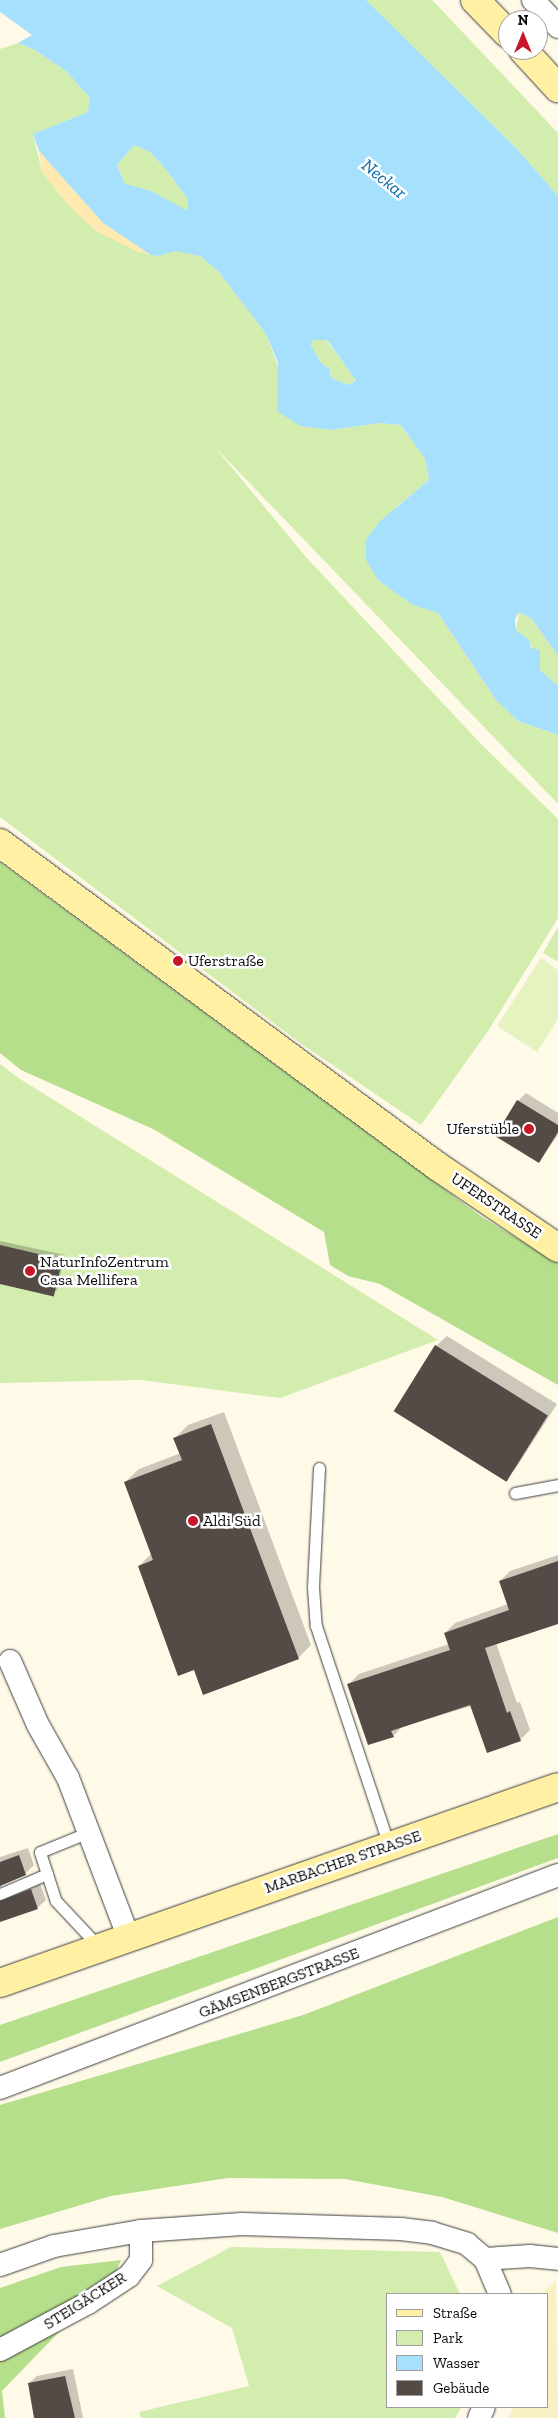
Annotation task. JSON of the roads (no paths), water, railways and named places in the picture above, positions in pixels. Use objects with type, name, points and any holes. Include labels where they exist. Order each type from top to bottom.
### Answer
[{"type":"main road","points":[[475,0],[498,24]]},
{"type":"main road","points":[[532,60],[558,88]]},
{"type":"main road","name":"UFERSTRASSE","points":[[0,843],[437,1166],[558,1248]]},
{"type":"main road","name":"MARBACHER STRASSE","points":[[0,1982],[558,1787]]},
{"type":"street","points":[[533,0],[558,27]]},
{"type":"street","points":[[10,1661],[38,1725],[68,1778],[128,1936]]},
{"type":"street","name":"GÄMSENBERGSTRASSE","points":[[0,2088],[558,1875]]},
{"type":"street","points":[[0,2265],[54,2246],[142,2231],[242,2224],[401,2229],[432,2233],[467,2244],[485,2259],[500,2293]]},
{"type":"street","name":"STEIGÄCKER","points":[[0,2350],[88,2303],[129,2276],[141,2260],[142,2231]]},
{"type":"street","points":[[485,2259],[530,2256],[558,2260]]},
{"type":"lane","points":[[319,1468],[313,1587],[316,1626],[389,1845]]},
{"type":"lane","points":[[515,1493],[558,1484]]},
{"type":"lane","points":[[88,1832],[40,1852],[56,1901],[99,1947]]},
{"type":"lane","points":[[0,1894],[48,1874]]},
{"type":"water","name":"Neckar","points":[[0,0],[366,0],[518,150],[558,196],[558,656],[532,619],[519,612],[515,619],[516,630],[529,640],[531,648],[540,650],[540,670],[558,686],[558,735],[518,721],[496,700],[438,613],[413,605],[378,580],[366,560],[366,540],[379,522],[429,480],[425,459],[401,425],[379,423],[332,430],[300,426],[277,411],[278,363],[266,334],[219,272],[200,256],[175,251],[158,256],[151,255],[103,223],[39,151],[33,134],[88,112],[90,98],[66,71],[33,49],[18,43],[32,35],[0,12]],"holes":[[[134,145],[150,152],[168,172],[187,198],[188,211],[151,191],[125,184],[117,165]],[[313,340],[327,340],[356,380],[349,385],[331,378],[330,369],[321,363],[311,345]]]},
{"type":"place","name":"Uferstraße","points":[[178,961]]},
{"type":"place","name":"Uferstüble","points":[[529,1129]]},
{"type":"place","name":"NaturInfoZentrum Casa Mellifera","points":[[30,1271]]},
{"type":"place","name":"Aldi Süd","points":[[193,1521]]}]
